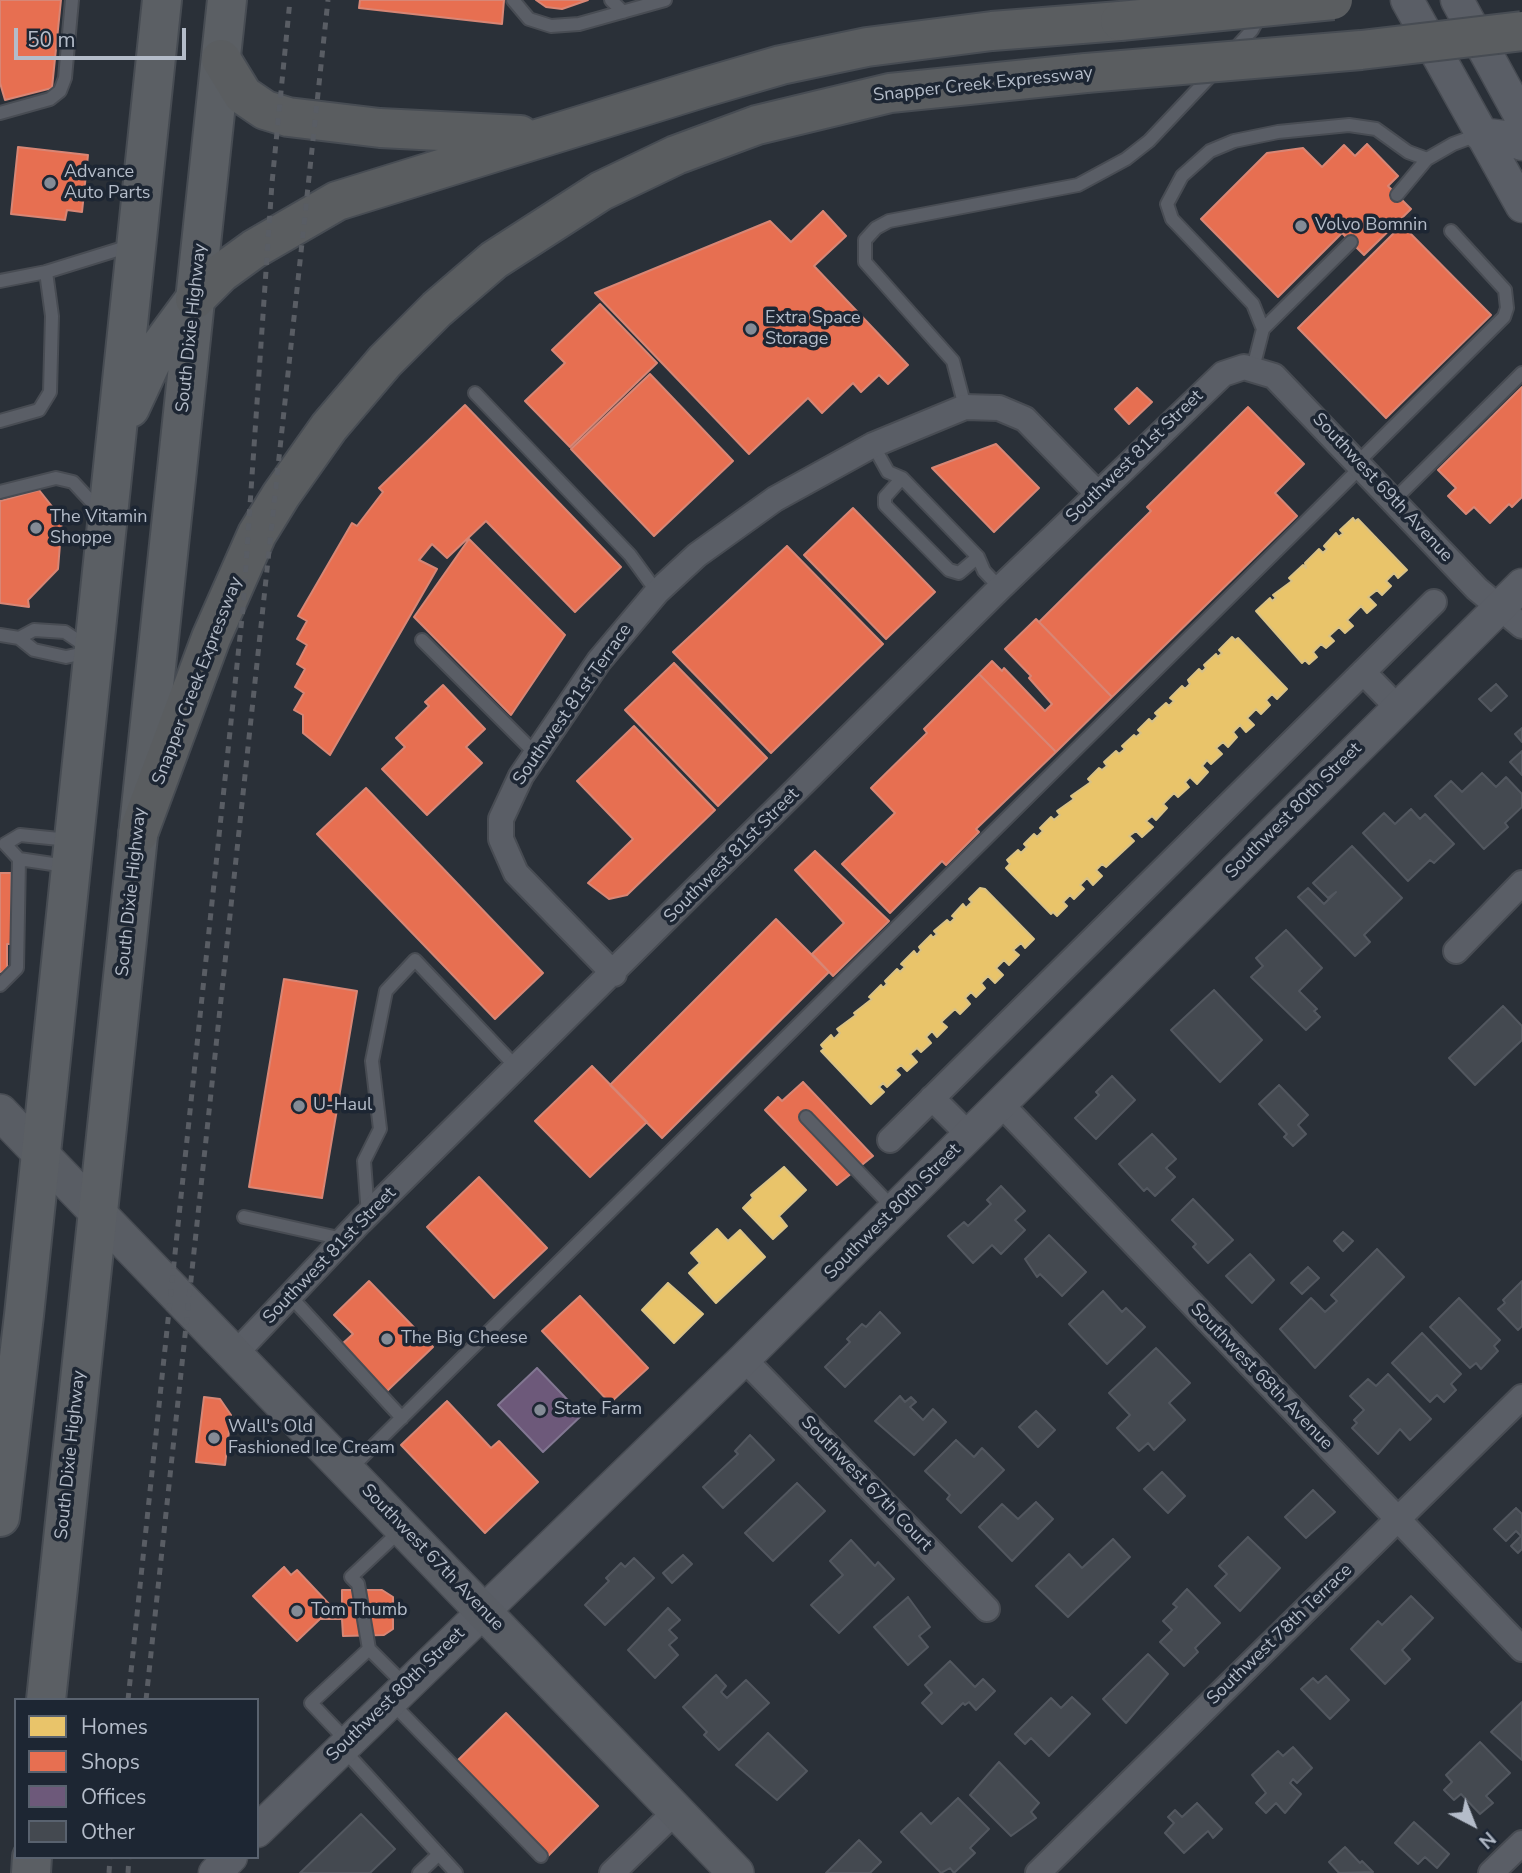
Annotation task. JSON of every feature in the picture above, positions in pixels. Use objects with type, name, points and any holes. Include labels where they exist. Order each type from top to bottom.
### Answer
[{"type":"highway","points":[[0,1510],[18,1315],[40,1152],[162,0]]},
{"type":"highway","name":"South Dixie Highway","points":[[46,1698],[227,0]]},
{"type":"highway","points":[[115,444],[156,352],[195,299],[221,273],[254,249],[337,201],[702,88],[824,54],[992,31],[1333,0]]},
{"type":"highway","name":"Snapper Creek Expressway","points":[[138,834],[216,626],[257,534],[281,495],[329,427],[385,361],[437,309],[494,261],[564,212],[676,155],[757,125],[890,93],[1361,50],[1522,31]]},
{"type":"highway","points":[[220,59],[243,95],[265,110],[288,117],[380,128],[547,136]]},
{"type":"main road","name":"Southwest 67th Avenue","points":[[0,1112],[736,1873]]},
{"type":"street","points":[[1457,0],[1522,119]]},
{"type":"street","points":[[1408,6],[1522,206]]},
{"type":"street","points":[[1480,134],[1504,137],[1522,144]]},
{"type":"street","name":"Southwest 69th Avenue","points":[[1244,368],[1275,376],[1283,383],[1510,618]]},
{"type":"street","name":"Southwest 81st Street","points":[[236,1353],[344,1239],[1000,588],[1212,382],[1244,368]]},
{"type":"street","name":"Southwest 81st Terrace","points":[[614,974],[527,887],[508,858],[501,839],[500,819],[508,799],[536,754],[599,661],[657,592],[697,555],[775,499],[873,445],[965,407],[999,408],[1025,419],[1098,494]]},
{"type":"street","name":"Southwest 80th Street","points":[[259,1829],[744,1359],[1398,708],[1510,618],[1522,585]]},
{"type":"street","points":[[890,1140],[1434,603]]},
{"type":"street","points":[[1363,672],[1398,708]]},
{"type":"street","points":[[1456,951],[1522,883]]},
{"type":"street","points":[[932,1098],[970,1136]]},
{"type":"street","name":"Southwest 68th Avenue","points":[[1001,1104],[1522,1649]]},
{"type":"street","name":"Southwest 67th Court","points":[[744,1359],[987,1609]]},
{"type":"street","name":"Southwest 78th Terrace","points":[[1038,1873],[1522,1397]]},
{"type":"street","points":[[612,1873],[676,1811]]},
{"type":"street","points":[[1491,1873],[1522,1843]]},
{"type":"street","points":[[215,1873],[229,1859]]},
{"type":"lane","points":[[0,113],[50,99],[60,92],[65,78],[72,0]]},
{"type":"lane","points":[[513,0],[529,19],[551,26],[579,24],[665,0]]},
{"type":"lane","points":[[611,0],[622,12]]},
{"type":"lane","points":[[965,407],[953,360],[865,262],[865,240],[889,221],[1078,185],[1102,173],[1149,141],[1170,120],[1252,30],[1268,0]]},
{"type":"lane","points":[[1263,329],[1253,304],[1172,219],[1167,204],[1182,176],[1210,151],[1234,141],[1349,125],[1376,129],[1396,140],[1408,152],[1427,159]]},
{"type":"lane","points":[[1396,195],[1427,159],[1453,144],[1480,134]]},
{"type":"lane","points":[[348,1472],[1360,464],[1504,317],[1507,307],[1505,290],[1451,231]]},
{"type":"lane","points":[[1244,368],[1263,329],[1351,242]]},
{"type":"lane","points":[[0,281],[46,272],[137,243]]},
{"type":"lane","points":[[0,421],[39,410],[50,392],[52,316],[46,272]]},
{"type":"lane","points":[[1395,499],[1522,373]]},
{"type":"lane","points":[[475,393],[630,555],[657,592]]},
{"type":"lane","points":[[873,445],[887,472],[902,478],[978,558],[984,571],[1000,588]]},
{"type":"lane","points":[[0,492],[56,478],[73,482],[108,521]]},
{"type":"lane","points":[[902,478],[885,498],[885,505],[949,570],[960,573],[978,558]]},
{"type":"lane","points":[[19,638],[34,630],[65,632],[93,651]]},
{"type":"lane","points":[[0,635],[19,638],[34,650],[66,657],[93,651]]},
{"type":"lane","points":[[422,640],[536,754]]},
{"type":"lane","points":[[0,985],[17,968],[19,859],[2,841],[20,835],[72,853]]},
{"type":"lane","points":[[19,859],[72,853]]},
{"type":"lane","points":[[368,1215],[364,1161],[380,1129],[372,1061],[386,991],[415,960],[518,1069]]},
{"type":"lane","points":[[806,1117],[895,1210]]},
{"type":"lane","points":[[244,1217],[344,1239]]},
{"type":"lane","points":[[290,1296],[402,1418]]},
{"type":"lane","points":[[403,1529],[351,1577],[358,1584],[369,1648],[397,1693],[541,1857]]},
{"type":"lane","points":[[369,1648],[311,1703],[456,1873]]},
{"type":"lane","points":[[419,1873],[439,1854]]},
{"type":"building: Homes","points":[[1353,518],[1355,521],[1358,519],[1407,570],[1398,578],[1394,573],[1386,581],[1391,586],[1382,595],[1377,590],[1368,597],[1376,605],[1367,613],[1361,606],[1347,620],[1353,626],[1345,633],[1339,627],[1329,636],[1334,641],[1326,648],[1321,644],[1313,652],[1317,657],[1309,664],[1305,660],[1302,663],[1256,611],[1270,598],[1272,601],[1276,598],[1273,595],[1292,581],[1289,578],[1303,565],[1306,568],[1305,563],[1319,549],[1323,553],[1327,549],[1324,546],[1336,533],[1339,537],[1343,533],[1340,530]]},
{"type":"building: Homes","points":[[1232,637],[1235,640],[1238,638],[1287,689],[1277,699],[1272,694],[1266,700],[1270,705],[1261,714],[1256,709],[1247,718],[1254,725],[1246,732],[1240,725],[1233,732],[1237,737],[1228,747],[1223,742],[1216,748],[1222,754],[1211,764],[1207,760],[1202,766],[1208,772],[1197,784],[1190,777],[1185,782],[1189,787],[1178,797],[1174,793],[1163,804],[1167,808],[1156,820],[1152,816],[1146,821],[1153,827],[1142,837],[1136,831],[1129,836],[1134,841],[1106,867],[1102,864],[1096,870],[1102,876],[1093,885],[1087,878],[1080,885],[1084,889],[1074,899],[1070,895],[1063,902],[1067,906],[1057,916],[1053,912],[1051,914],[1006,868],[1010,864],[1007,860],[1018,850],[1021,853],[1027,847],[1024,844],[1034,834],[1037,837],[1043,831],[1040,828],[1051,817],[1054,820],[1060,815],[1057,811],[1074,799],[1071,796],[1091,782],[1088,779],[1099,768],[1102,770],[1107,766],[1104,762],[1116,751],[1119,754],[1125,749],[1122,746],[1134,735],[1136,737],[1141,733],[1138,730],[1149,719],[1152,722],[1158,716],[1155,713],[1166,703],[1169,706],[1174,701],[1170,698],[1182,686],[1185,689],[1190,684],[1188,680],[1199,669],[1202,672],[1206,668],[1204,665],[1216,654],[1218,657],[1222,653],[1219,650]]},
{"type":"building: Homes","points":[[980,888],[985,889],[1034,939],[1025,948],[1021,943],[1013,950],[1019,955],[1009,965],[1004,960],[996,968],[1003,975],[995,983],[988,976],[981,983],[985,988],[976,997],[971,992],[965,998],[970,1004],[960,1014],[955,1009],[941,1022],[947,1027],[937,1037],[932,1031],[926,1037],[931,1043],[921,1052],[917,1048],[910,1054],[917,1062],[907,1071],[901,1065],[895,1070],[900,1075],[887,1087],[883,1083],[879,1087],[884,1092],[871,1104],[821,1051],[824,1049],[821,1045],[831,1035],[834,1039],[840,1033],[837,1029],[872,999],[869,997],[881,985],[883,988],[887,984],[885,981],[897,969],[900,972],[905,967],[901,964],[914,951],[917,955],[921,950],[919,947],[931,935],[933,938],[937,934],[934,931],[947,920],[950,923],[955,918],[952,916],[963,904],[966,908],[972,902],[969,899]]},
{"type":"building: Homes","points":[[784,1167],[806,1190],[779,1216],[787,1226],[773,1239],[743,1208],[753,1198],[751,1195]]},
{"type":"building: Homes","points":[[717,1229],[728,1241],[740,1230],[765,1257],[716,1303],[689,1273],[700,1263],[691,1253]]},
{"type":"building: Homes","points":[[668,1283],[703,1314],[674,1343],[642,1310]]},
{"type":"building: Shops","points":[[0,0],[61,0],[52,88],[5,100],[0,83]]},
{"type":"building: Shops","points":[[360,0],[504,0],[502,24],[359,8]]},
{"type":"building: Shops","points":[[536,0],[588,0],[562,9],[546,7]]},
{"type":"building: Shops","name":"Volvo Bomnin","points":[[1367,144],[1398,176],[1388,186],[1411,209],[1364,255],[1342,233],[1278,297],[1201,219],[1267,153],[1303,148],[1322,167],[1344,145],[1355,156]]},
{"type":"building: Shops","name":"Advance Auto Parts","points":[[18,147],[88,155],[82,212],[67,210],[65,220],[11,214]]},
{"type":"building: Shops","name":"Extra Space Storage","points":[[823,211],[846,236],[814,266],[908,365],[888,384],[879,375],[861,392],[853,383],[822,413],[808,398],[749,454],[595,293],[770,221],[791,242]]},
{"type":"building: Shops","points":[[1402,225],[1491,315],[1386,418],[1298,328]]},
{"type":"building: Shops","points":[[600,304],[657,363],[570,447],[525,401],[565,363],[552,350]]},
{"type":"building: Shops","points":[[650,374],[733,461],[654,536],[571,449]]},
{"type":"building: Shops","points":[[1522,387],[1522,497],[1512,507],[1509,504],[1490,523],[1474,507],[1466,514],[1448,496],[1456,488],[1438,470]]},
{"type":"building: Shops","points":[[1137,388],[1152,402],[1129,424],[1115,409]]},
{"type":"building: Shops","points":[[465,405],[621,567],[575,612],[486,521],[447,558],[432,544],[419,560],[437,569],[330,755],[303,733],[303,715],[294,710],[304,693],[295,687],[305,669],[297,664],[307,645],[297,639],[307,621],[298,616],[352,523],[357,526],[383,492],[379,488]]},
{"type":"building: Shops","points":[[1248,407],[1304,464],[1275,493],[1297,516],[1112,697],[1039,622],[1151,511],[1147,507]]},
{"type":"building: Shops","points":[[996,444],[1039,488],[994,532],[932,468]]},
{"type":"building: Shops","points":[[39,490],[62,519],[58,569],[28,600],[29,607],[0,603],[0,501]]},
{"type":"building: Shops","points":[[853,508],[935,592],[886,639],[804,555]]},
{"type":"building: Shops","points":[[469,539],[565,635],[511,715],[414,617]]},
{"type":"building: Shops","points":[[787,546],[883,644],[771,753],[673,652]]},
{"type":"building: Shops","points":[[1036,619],[1112,697],[1056,752],[979,674],[992,661],[1002,671],[1004,668],[1045,711],[1052,704],[1029,678],[1031,676],[1005,649]]},
{"type":"building: Shops","points":[[674,663],[767,758],[718,806],[625,710]]},
{"type":"building: Shops","points":[[979,674],[1056,752],[976,829],[979,832],[946,865],[942,861],[890,913],[842,864],[895,813],[871,788],[927,733],[924,729]]},
{"type":"building: Shops","points":[[443,685],[485,729],[466,747],[482,763],[427,815],[382,769],[405,747],[396,738],[429,706],[425,702]]},
{"type":"building: Shops","points":[[634,726],[715,810],[627,895],[609,899],[588,883],[633,839],[577,781]]},
{"type":"building: Shops","points":[[366,788],[543,973],[495,1019],[317,834]]},
{"type":"building: Shops","points":[[815,851],[889,921],[833,976],[812,954],[844,923],[795,870]]},
{"type":"building: Shops","points":[[0,873],[11,873],[12,944],[7,944],[7,971],[0,972]]},
{"type":"building: Shops","points":[[776,919],[829,972],[662,1138],[610,1085]]},
{"type":"building: Shops","points":[[284,979],[357,991],[322,1198],[249,1187]]},
{"type":"building: Shops","points":[[592,1066],[647,1122],[590,1177],[535,1121]]},
{"type":"building: Shops","points":[[803,1082],[873,1156],[837,1185],[765,1110],[778,1097],[782,1101]]},
{"type":"building: Shops","points":[[479,1177],[547,1248],[494,1298],[427,1227]]},
{"type":"building: Shops","name":"The Big Cheese","points":[[369,1281],[433,1347],[386,1392],[341,1345],[353,1334],[334,1315]]},
{"type":"building: Shops","points":[[580,1296],[648,1368],[610,1403],[542,1331]]},
{"type":"building: Shops","name":"Wall's Old Fashioned Ice Cream","points":[[204,1397],[220,1399],[231,1415],[225,1465],[196,1462]]},
{"type":"building: Shops","points":[[447,1401],[491,1448],[499,1441],[538,1482],[485,1533],[401,1445]]},
{"type":"building: Shops","name":"Tom Thumb","points":[[284,1567],[291,1575],[297,1570],[329,1604],[320,1619],[297,1641],[253,1596]]},
{"type":"building: Shops","name":"Tom Thumb","points":[[342,1590],[382,1590],[393,1597],[393,1629],[384,1635],[343,1636],[342,1619],[320,1619],[329,1604],[342,1605]]},
{"type":"building: Shops","points":[[506,1713],[598,1806],[548,1856],[456,1762]]},
{"type":"building: Offices","name":"State Farm","points":[[537,1368],[582,1415],[543,1452],[498,1405]]},
{"type":"building: Other","points":[[1496,684],[1507,696],[1491,711],[1479,699]]},
{"type":"building: Other","points":[[1522,728],[1522,742],[1515,734]]},
{"type":"building: Other","points":[[1522,751],[1522,775],[1510,762]]},
{"type":"building: Other","points":[[1482,773],[1496,787],[1506,777],[1522,794],[1522,807],[1505,823],[1508,827],[1484,849],[1435,796],[1451,781],[1462,792]]},
{"type":"building: Other","points":[[1411,809],[1420,819],[1425,814],[1454,844],[1434,863],[1430,860],[1408,881],[1363,833],[1384,813],[1395,824]]},
{"type":"building: Other","points":[[1352,846],[1402,898],[1364,935],[1370,942],[1355,956],[1298,897],[1308,888],[1324,904],[1336,892],[1328,898],[1313,883]]},
{"type":"building: Other","points":[[1286,930],[1322,968],[1299,991],[1317,1009],[1314,1011],[1320,1017],[1306,1030],[1251,977],[1263,966],[1256,958]]},
{"type":"building: Other","points":[[1214,990],[1262,1040],[1220,1082],[1171,1030]]},
{"type":"building: Other","points":[[1503,1006],[1522,1026],[1522,1040],[1475,1085],[1449,1058]]},
{"type":"building: Other","points":[[1112,1076],[1135,1100],[1096,1139],[1075,1118],[1099,1095],[1096,1092]]},
{"type":"building: Other","points":[[1279,1085],[1308,1115],[1298,1125],[1306,1134],[1293,1146],[1284,1137],[1287,1134],[1259,1104]]},
{"type":"building: Other","points":[[1152,1134],[1176,1159],[1166,1168],[1175,1177],[1155,1196],[1147,1188],[1144,1191],[1119,1164]]},
{"type":"building: Other","points":[[1001,1186],[1025,1211],[1015,1220],[1025,1230],[1001,1254],[992,1245],[973,1263],[948,1236],[964,1222],[968,1226],[991,1204],[987,1200]]},
{"type":"building: Other","points":[[1193,1199],[1233,1240],[1208,1263],[1193,1247],[1196,1244],[1172,1220]]},
{"type":"building: Other","points":[[1343,1232],[1353,1241],[1343,1251],[1334,1241]]},
{"type":"building: Other","points":[[1049,1235],[1086,1272],[1062,1296],[1040,1274],[1037,1277],[1025,1259]]},
{"type":"building: Other","points":[[1377,1249],[1404,1277],[1315,1368],[1280,1329],[1311,1298],[1325,1312],[1337,1301],[1331,1295]]},
{"type":"building: Other","points":[[1250,1254],[1274,1280],[1252,1303],[1226,1276]]},
{"type":"building: Other","points":[[1308,1267],[1319,1278],[1302,1294],[1291,1283]]},
{"type":"building: Other","points":[[1522,1281],[1522,1326],[1518,1330],[1498,1309]]},
{"type":"building: Other","points":[[1103,1291],[1122,1312],[1126,1308],[1145,1327],[1107,1364],[1069,1324]]},
{"type":"building: Other","points":[[1459,1298],[1500,1340],[1494,1346],[1498,1351],[1481,1369],[1476,1363],[1470,1368],[1430,1327]]},
{"type":"building: Other","points":[[880,1312],[900,1333],[845,1387],[825,1367],[850,1342],[847,1339],[862,1324],[866,1327]]},
{"type":"building: Other","points":[[1422,1333],[1461,1374],[1451,1384],[1456,1390],[1444,1402],[1437,1395],[1430,1402],[1392,1363]]},
{"type":"building: Other","points":[[1156,1348],[1190,1383],[1169,1403],[1185,1420],[1154,1450],[1148,1443],[1139,1451],[1117,1428],[1130,1415],[1109,1393]]},
{"type":"building: Other","points":[[1388,1374],[1431,1419],[1410,1440],[1400,1429],[1378,1454],[1352,1428],[1357,1423],[1354,1420],[1364,1410],[1350,1396],[1368,1379],[1376,1386]]},
{"type":"building: Other","points":[[900,1396],[905,1402],[911,1397],[916,1402],[910,1407],[923,1420],[933,1409],[946,1422],[914,1455],[875,1421]]},
{"type":"building: Other","points":[[1036,1411],[1055,1430],[1038,1447],[1019,1427]]},
{"type":"building: Other","points":[[750,1435],[774,1460],[723,1508],[703,1487],[738,1454],[735,1451]]},
{"type":"building: Other","points":[[956,1440],[974,1457],[982,1448],[1004,1470],[961,1513],[947,1499],[950,1495],[925,1471]]},
{"type":"building: Other","points":[[1162,1472],[1185,1496],[1168,1513],[1144,1489]]},
{"type":"building: Other","points":[[797,1483],[825,1511],[773,1561],[745,1533]]},
{"type":"building: Other","points":[[1313,1490],[1335,1512],[1306,1538],[1285,1517]]},
{"type":"building: Other","points":[[1036,1502],[1053,1519],[1012,1561],[979,1527],[1002,1504],[1018,1519]]},
{"type":"building: Other","points":[[1516,1508],[1522,1514],[1522,1549],[1518,1553],[1511,1546],[1521,1536],[1516,1531],[1506,1541],[1494,1529]]},
{"type":"building: Other","points":[[1248,1537],[1280,1568],[1240,1611],[1215,1586],[1227,1574],[1219,1566]]},
{"type":"building: Other","points":[[1113,1539],[1130,1557],[1068,1617],[1036,1586],[1069,1554],[1082,1568]]},
{"type":"building: Other","points":[[851,1540],[875,1566],[878,1562],[894,1579],[839,1633],[811,1605],[843,1575],[830,1561]]},
{"type":"building: Other","points":[[683,1555],[692,1564],[672,1583],[663,1573]]},
{"type":"building: Other","points":[[634,1558],[654,1578],[605,1625],[585,1605],[609,1581],[606,1578],[621,1563],[625,1567]]},
{"type":"building: Other","points":[[1187,1589],[1220,1623],[1195,1648],[1198,1652],[1184,1666],[1160,1642],[1172,1630],[1163,1621],[1177,1607],[1173,1604]]},
{"type":"building: Other","points":[[1411,1596],[1433,1618],[1402,1650],[1410,1659],[1385,1684],[1351,1649],[1378,1621],[1382,1625]]},
{"type":"building: Other","points":[[908,1597],[930,1627],[919,1636],[928,1647],[908,1665],[874,1627]]},
{"type":"building: Other","points":[[668,1608],[680,1620],[669,1630],[677,1638],[669,1645],[678,1655],[655,1678],[628,1650]]},
{"type":"building: Other","points":[[1148,1654],[1168,1674],[1126,1723],[1103,1699]]},
{"type":"building: Other","points":[[950,1661],[975,1687],[983,1679],[995,1691],[976,1710],[969,1702],[965,1705],[963,1703],[942,1724],[922,1703],[932,1693],[925,1685]]},
{"type":"building: Other","points":[[716,1675],[726,1686],[721,1692],[727,1698],[746,1680],[769,1703],[719,1750],[704,1735],[707,1732],[683,1707]]},
{"type":"building: Other","points":[[1326,1676],[1349,1700],[1330,1719],[1301,1689],[1313,1678],[1318,1683]]},
{"type":"building: Other","points":[[1072,1697],[1090,1714],[1049,1756],[1031,1738],[1025,1744],[1015,1734],[1051,1698],[1061,1708]]},
{"type":"building: Other","points":[[1522,1702],[1522,1760],[1491,1732]]},
{"type":"building: Other","points":[[768,1733],[807,1771],[777,1800],[736,1765]]},
{"type":"building: Other","points":[[1480,1742],[1510,1773],[1486,1796],[1493,1803],[1480,1814],[1461,1794],[1454,1800],[1444,1790],[1452,1782],[1446,1775]]},
{"type":"building: Other","points":[[1293,1747],[1312,1768],[1297,1783],[1293,1779],[1290,1783],[1301,1794],[1285,1813],[1276,1803],[1266,1813],[1256,1803],[1266,1793],[1252,1775],[1278,1751],[1283,1756]]},
{"type":"building: Other","points":[[999,1762],[1039,1803],[1031,1812],[1036,1818],[1011,1836],[970,1795]]},
{"type":"building: Other","points":[[958,1798],[989,1829],[970,1848],[975,1853],[954,1873],[950,1868],[941,1873],[901,1832],[921,1813],[931,1824]]},
{"type":"building: Other","points":[[1197,1803],[1222,1829],[1213,1838],[1208,1831],[1184,1853],[1165,1833],[1174,1823],[1168,1817],[1175,1810],[1182,1817]]},
{"type":"building: Other","points":[[361,1814],[395,1849],[370,1873],[300,1873]]},
{"type":"building: Other","points":[[1414,1822],[1449,1854],[1437,1868],[1425,1857],[1418,1864],[1395,1843]]},
{"type":"building: Other","points":[[859,1840],[881,1862],[870,1873],[826,1873]]},
{"type":"building: Other","points":[[1345,1847],[1373,1872],[1339,1873],[1329,1862]]},
{"type":"railway","points":[[128,1698],[243,608],[272,183],[290,0]]},
{"type":"railway","points":[[146,1698],[328,0]]},
{"type":"railway","points":[[109,1873],[110,1859]]},
{"type":"railway","points":[[128,1873],[129,1859]]},
{"type":"place","name":"Advance Auto Parts","points":[[50,183]]},
{"type":"place","name":"Volvo Bomnin","points":[[1301,226]]},
{"type":"place","name":"Extra Space Storage","points":[[751,329]]},
{"type":"place","name":"The Vitamin Shoppe","points":[[36,528]]},
{"type":"place","name":"U-Haul","points":[[299,1106]]},
{"type":"place","name":"The Big Cheese","points":[[387,1339]]},
{"type":"place","name":"State Farm","points":[[540,1410]]},
{"type":"place","name":"Wall's Old Fashioned Ice Cream","points":[[214,1438]]},
{"type":"place","name":"Tom Thumb","points":[[297,1611]]}]
